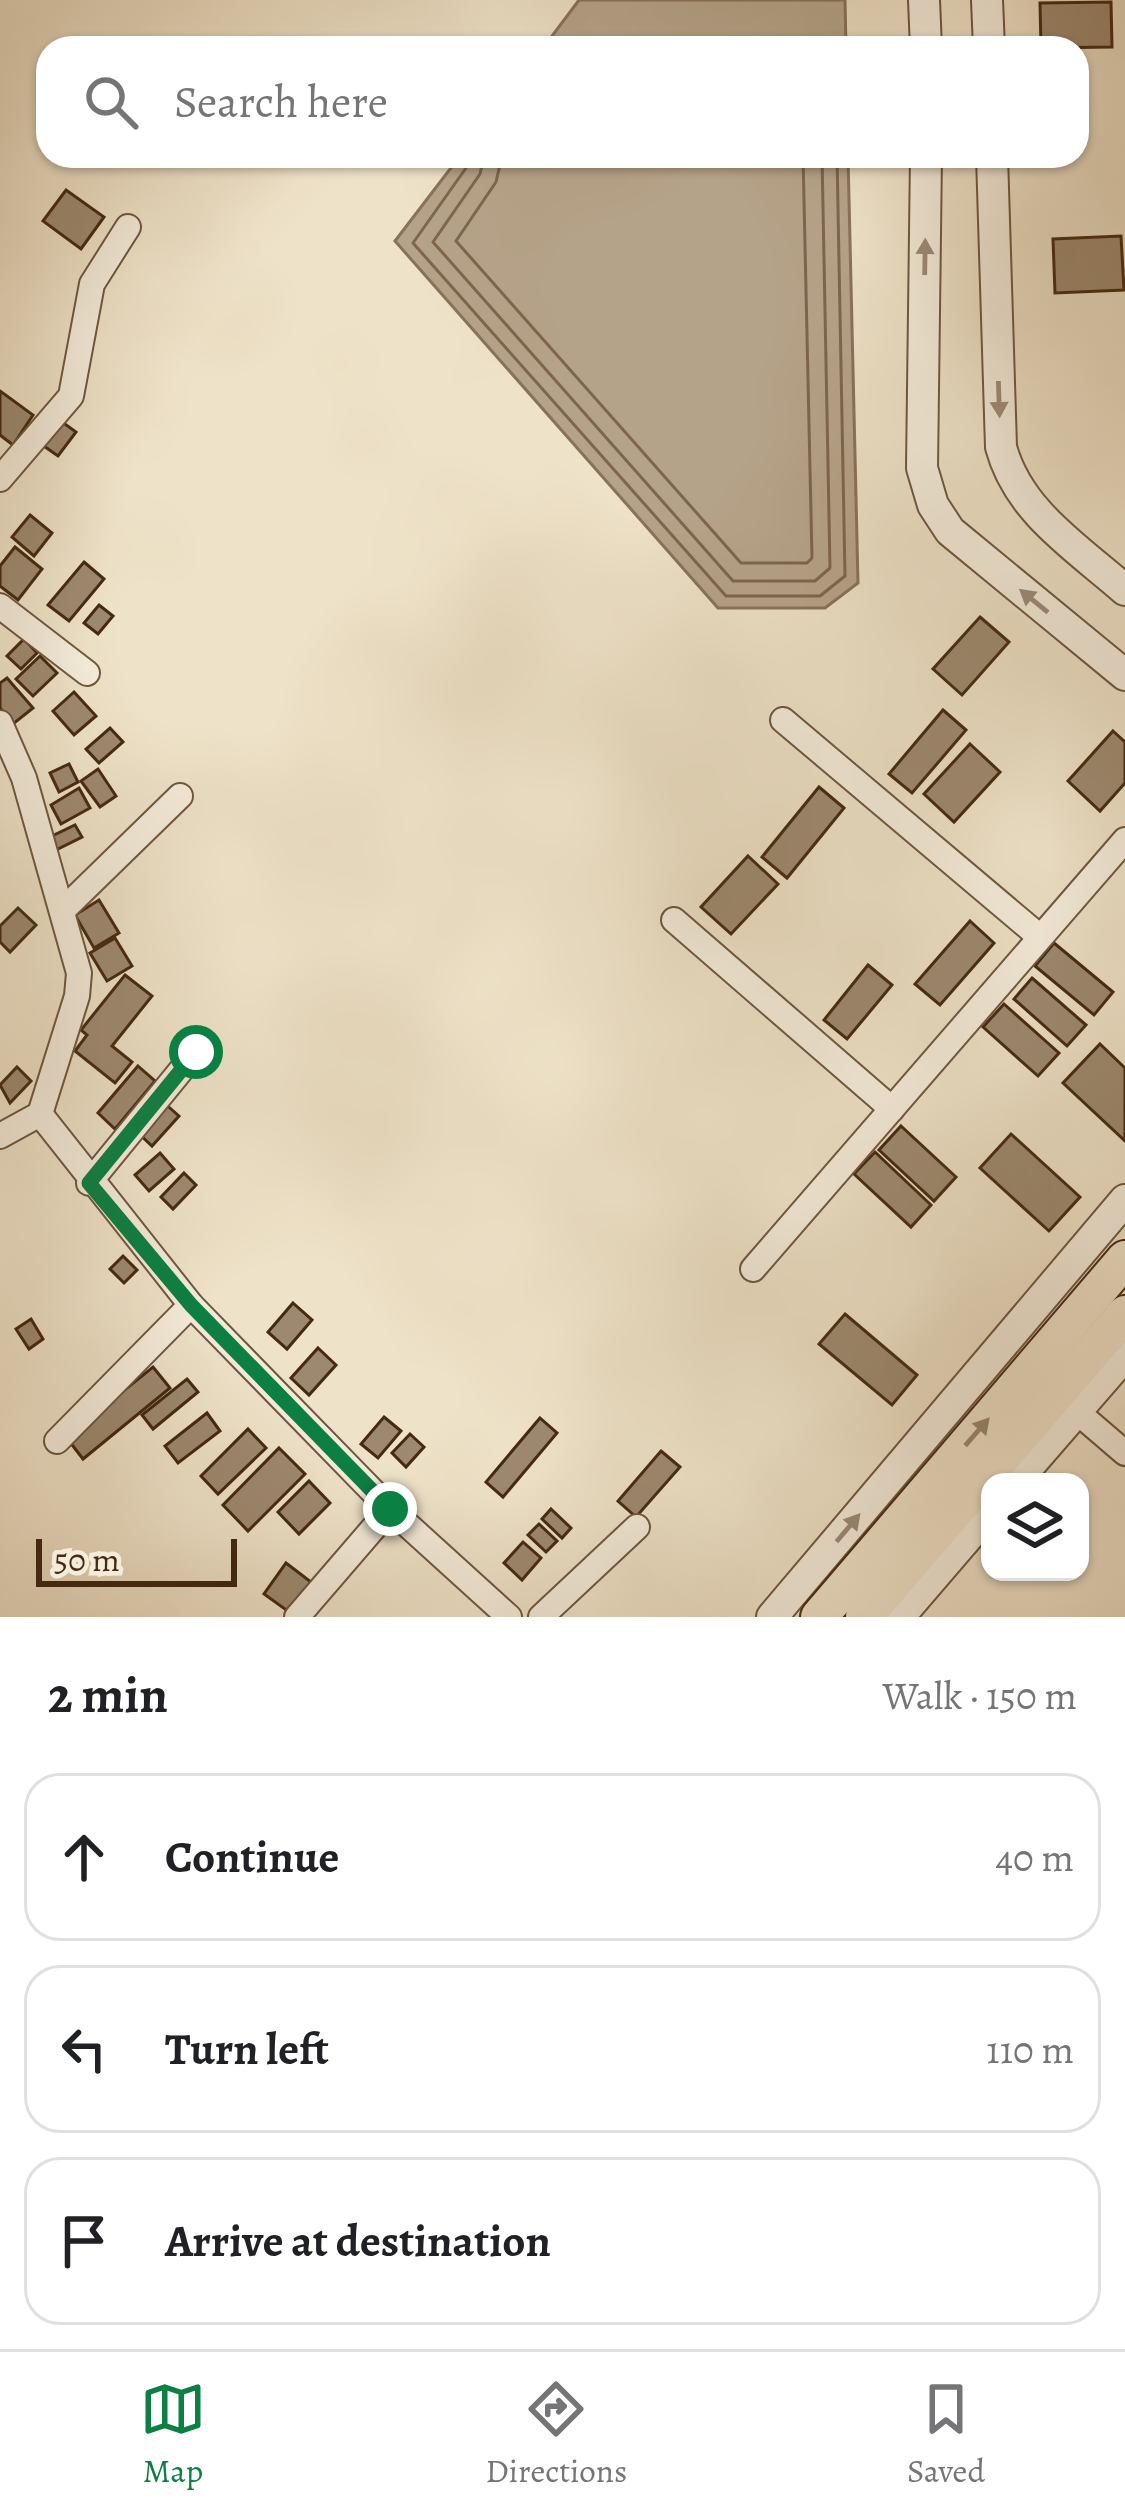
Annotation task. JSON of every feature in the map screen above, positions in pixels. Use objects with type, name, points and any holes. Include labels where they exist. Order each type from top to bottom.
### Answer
[{"type":"main road","points":[[819,1617],[1125,1259]]},
{"type":"main road","points":[[864,1617],[1125,1314]]},
{"type":"street","points":[[924,0],[926,36]]},
{"type":"street","points":[[988,0],[989,36]]},
{"type":"street","points":[[926,168],[922,468],[933,506],[976,554],[1125,675]]},
{"type":"street","points":[[992,168],[1001,447],[1009,476],[1029,506],[1125,590]]},
{"type":"street","points":[[0,479],[67,404],[92,284],[128,227]]},
{"type":"street","points":[[0,605],[87,673]]},
{"type":"street","points":[[783,720],[1040,938]]},
{"type":"street","points":[[0,723],[24,778],[79,973],[77,996],[40,1114],[0,1136]]},
{"type":"street","points":[[62,911],[180,796]]},
{"type":"street","points":[[753,1269],[1125,840]]},
{"type":"street","points":[[674,920],[892,1109]]},
{"type":"street","points":[[89,1183],[196,1052]]},
{"type":"street","points":[[40,1114],[89,1183],[191,1305],[390,1509],[509,1617]]},
{"type":"street","points":[[772,1617],[1125,1200]]},
{"type":"street","points":[[57,1441],[191,1305]]},
{"type":"street","points":[[1023,1473],[1125,1355]]},
{"type":"street","points":[[1076,1411],[1125,1453]]},
{"type":"street","points":[[297,1617],[390,1509]]},
{"type":"street","points":[[898,1617],[981,1521]]},
{"type":"street","points":[[542,1617],[637,1527]]},
{"type":"water","points":[[579,0],[845,0],[846,36],[552,36]]},
{"type":"water","points":[[451,168],[848,168],[858,583],[825,608],[718,608],[395,241]]},
{"type":"building","points":[[1111,2],[1112,47],[1089,47],[1089,36],[1041,36],[1040,3]]},
{"type":"building","points":[[66,190],[104,217],[81,249],[43,221]]},
{"type":"building","points":[[1121,236],[1124,290],[1055,293],[1053,239]]},
{"type":"building","points":[[0,391],[33,415],[13,445],[0,435]]},
{"type":"building","points":[[58,419],[76,432],[58,456],[41,444]]},
{"type":"building","points":[[30,515],[52,533],[34,556],[12,537]]},
{"type":"building","points":[[15,547],[42,569],[18,600],[0,586],[0,566]]},
{"type":"building","points":[[84,562],[104,579],[69,621],[48,605]]},
{"type":"building","points":[[99,605],[113,616],[98,634],[84,623]]},
{"type":"building","points":[[980,617],[1009,642],[962,695],[933,669]]},
{"type":"building","points":[[24,639],[37,653],[21,669],[7,656]]},
{"type":"building","points":[[40,656],[57,673],[33,696],[16,679]]},
{"type":"building","points":[[7,678],[33,708],[13,724],[0,708],[0,683]]},
{"type":"building","points":[[74,692],[96,716],[74,735],[53,711]]},
{"type":"building","points":[[943,710],[966,730],[912,793],[889,774]]},
{"type":"building","points":[[110,728],[123,742],[99,763],[86,749]]},
{"type":"building","points":[[1113,731],[1125,742],[1125,783],[1100,811],[1068,781]]},
{"type":"building","points":[[970,744],[1000,772],[954,822],[924,794]]},
{"type":"building","points":[[69,764],[78,782],[59,792],[50,773]]},
{"type":"building","points":[[98,769],[116,796],[100,807],[81,781]]},
{"type":"building","points":[[819,787],[844,808],[787,878],[762,857]]},
{"type":"building","points":[[79,788],[90,808],[61,824],[51,805]]},
{"type":"building","points":[[75,825],[82,837],[54,851],[48,838]]},
{"type":"building","points":[[748,856],[778,884],[731,934],[701,907]]},
{"type":"building","points":[[99,900],[119,933],[94,948],[75,915]]},
{"type":"building","points":[[18,908],[36,925],[10,952],[0,942],[0,926]]},
{"type":"building","points":[[970,921],[994,943],[940,1005],[915,984]]},
{"type":"building","points":[[115,938],[132,966],[107,981],[90,953]]},
{"type":"building","points":[[1054,943],[1113,992],[1094,1015],[1035,966]]},
{"type":"building","points":[[868,965],[892,985],[847,1039],[824,1020]]},
{"type":"building","points":[[125,975],[152,996],[112,1046],[132,1062],[115,1083],[75,1051],[87,1035],[81,1030]]},
{"type":"building","points":[[1032,978],[1086,1025],[1067,1046],[1014,999]]},
{"type":"building","points":[[1004,1004],[1059,1053],[1038,1076],[983,1027]]},
{"type":"building","points":[[1100,1044],[1125,1068],[1125,1141],[1063,1083]]},
{"type":"building","points":[[138,1066],[155,1081],[115,1129],[98,1113]]},
{"type":"building","points":[[17,1067],[31,1081],[10,1103],[0,1085]]},
{"type":"building","points":[[162,1101],[179,1116],[152,1146],[135,1130]]},
{"type":"building","points":[[901,1126],[956,1177],[934,1201],[879,1150]]},
{"type":"building","points":[[1011,1134],[1080,1197],[1049,1231],[980,1168]]},
{"type":"building","points":[[875,1152],[931,1205],[911,1227],[854,1174]]},
{"type":"building","points":[[160,1153],[174,1169],[149,1191],[135,1175]]},
{"type":"building","points":[[184,1173],[196,1185],[173,1209],[161,1197]]},
{"type":"building","points":[[123,1256],[137,1270],[124,1283],[110,1269]]},
{"type":"building","points":[[293,1303],[312,1320],[287,1349],[268,1332]]},
{"type":"building","points":[[845,1314],[917,1375],[892,1405],[819,1344]]},
{"type":"building","points":[[31,1319],[43,1339],[29,1349],[16,1329]]},
{"type":"building","points":[[318,1348],[336,1365],[309,1395],[291,1378]]},
{"type":"building","points":[[153,1367],[170,1388],[83,1459],[66,1437]]},
{"type":"building","points":[[187,1379],[198,1392],[153,1429],[142,1415]]},
{"type":"building","points":[[207,1413],[220,1431],[178,1463],[165,1446]]},
{"type":"building","points":[[384,1417],[401,1431],[378,1458],[361,1444]]},
{"type":"building","points":[[540,1418],[557,1433],[503,1497],[486,1482]]},
{"type":"building","points":[[248,1429],[266,1448],[218,1494],[201,1476]]},
{"type":"building","points":[[410,1434],[424,1447],[406,1467],[392,1453]]},
{"type":"building","points":[[279,1448],[305,1474],[248,1531],[223,1505]]},
{"type":"building","points":[[661,1451],[680,1467],[636,1517],[618,1501]]},
{"type":"building","points":[[309,1481],[330,1503],[299,1534],[278,1512]]},
{"type":"building","points":[[551,1509],[571,1528],[562,1538],[542,1519]]},
{"type":"building","points":[[539,1524],[557,1541],[546,1552],[528,1535]]},
{"type":"building","points":[[523,1542],[541,1558],[522,1580],[504,1563]]},
{"type":"building","points":[[286,1563],[311,1582],[289,1612],[264,1594]]},
{"type":"route","points":[[196,1052],[89,1183],[191,1305],[390,1509]]}]
